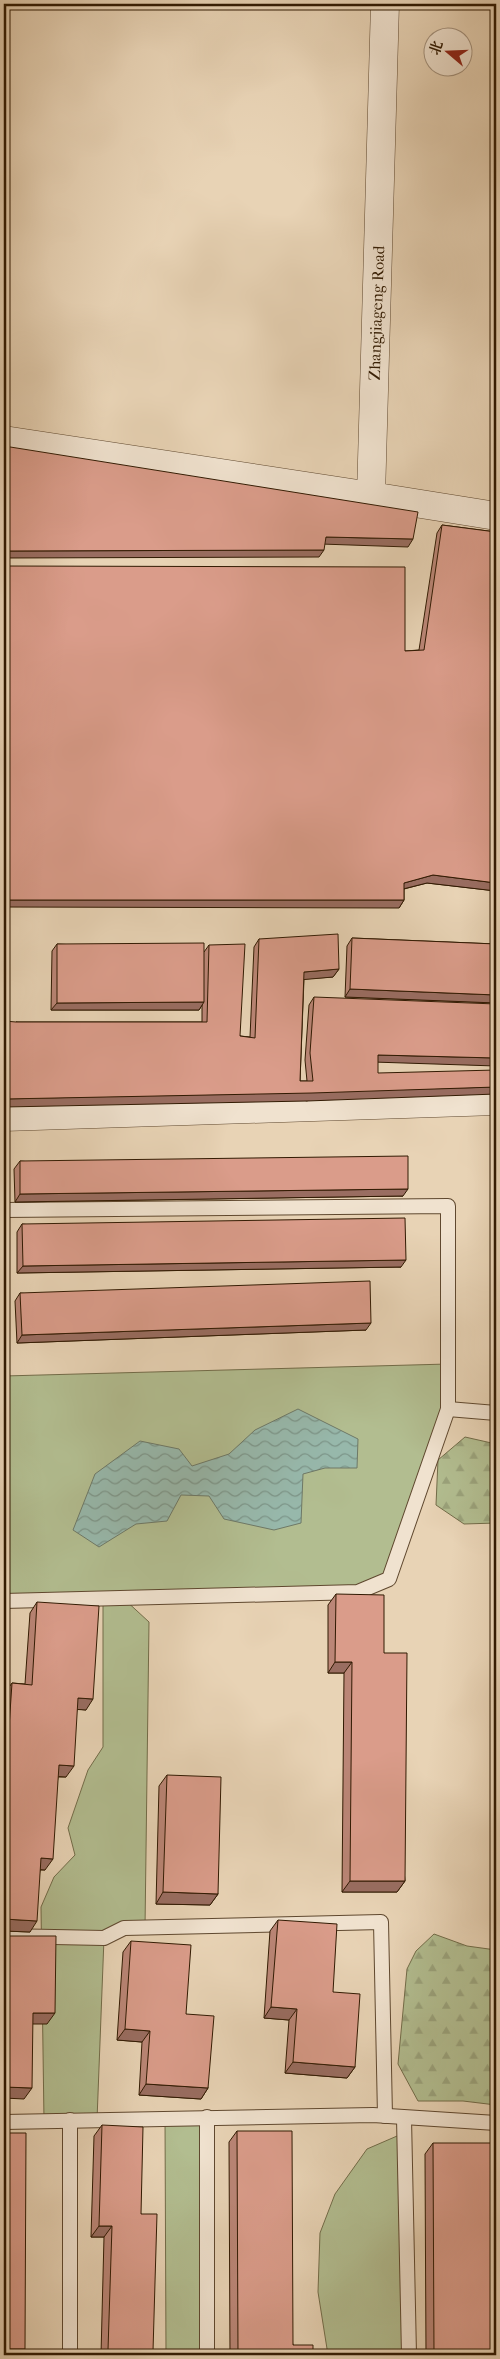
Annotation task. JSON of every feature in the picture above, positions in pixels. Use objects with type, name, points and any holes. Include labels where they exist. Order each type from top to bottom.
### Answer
[{"type":"street","name":"Zhangjiageng Road","points":[[371,496],[386,4]]},
{"type":"street","points":[[4,440],[496,516]]},
{"type":"street","points":[[4,1117],[496,1101]]},
{"type":"lane","points":[[4,1210],[448,1206],[448,1409],[389,1579],[358,1592],[4,1601]]},
{"type":"lane","points":[[448,1409],[496,1413]]},
{"type":"lane","points":[[4,1936],[104,1938],[124,1928],[380,1922],[385,2116]]},
{"type":"lane","points":[[4,2122],[207,2117],[385,2116],[496,2123]]},
{"type":"lane","points":[[207,2117],[207,2355]]},
{"type":"lane","points":[[404,2118],[409,2355]]},
{"type":"lane","points":[[70,2120],[70,2355]]},
{"type":"green space","points":[[448,1364],[448,1409],[389,1579],[358,1592],[123,1598],[149,1622],[145,1928],[104,1938],[97,2120],[44,2121],[41,1907],[54,1877],[75,1855],[68,1828],[88,1770],[103,1747],[103,1598],[4,1601],[4,1376]]},
{"type":"green space","points":[[465,1437],[496,1444],[496,1523],[464,1524],[436,1505],[438,1460]]},
{"type":"green space","points":[[434,1934],[467,1946],[496,1950],[496,2105],[463,2101],[418,2101],[398,2064],[407,1969],[416,1951]]},
{"type":"green space","points":[[207,2117],[207,2355],[166,2355],[165,2118]]},
{"type":"green space","points":[[404,2133],[409,2355],[328,2355],[318,2292],[320,2233],[335,2194],[367,2149]]},
{"type":"water","points":[[298,1409],[358,1439],[357,1468],[325,1468],[303,1474],[301,1523],[274,1530],[224,1519],[209,1496],[181,1495],[167,1521],[136,1524],[99,1547],[73,1530],[95,1474],[140,1441],[179,1449],[192,1466],[229,1454],[255,1430]]},
{"type":"building","points":[[4,446],[418,512],[413,539],[326,537],[324,550],[4,551]]},
{"type":"building","points":[[442,525],[496,532],[496,883],[433,875],[404,883],[404,900],[4,900],[4,566],[405,567],[405,651],[424,650]]},
{"type":"building","points":[[338,934],[339,969],[304,972],[300,1081],[313,1081],[310,1053],[314,997],[496,1004],[496,1058],[378,1055],[378,1073],[496,1070],[496,1087],[312,1093],[4,1099],[4,1021],[207,1022],[209,945],[245,944],[240,1036],[255,1038],[259,939]]},
{"type":"building","points":[[352,938],[496,944],[496,995],[350,989]]},
{"type":"building","points":[[204,943],[204,1002],[57,1003],[57,944]]},
{"type":"building","points":[[408,1156],[408,1189],[20,1194],[20,1161]]},
{"type":"building","points":[[405,1218],[406,1260],[23,1266],[22,1224]]},
{"type":"building","points":[[370,1281],[371,1323],[22,1335],[20,1293]]},
{"type":"building","points":[[336,1594],[384,1595],[384,1653],[407,1653],[405,1881],[350,1881],[352,1662],[335,1662]]},
{"type":"building","points":[[37,1602],[99,1606],[93,1699],[78,1698],[74,1766],[59,1765],[53,1859],[41,1858],[37,1921],[4,1919],[4,1756],[7,1757],[12,1683],[32,1685]]},
{"type":"building","points":[[167,1775],[221,1777],[218,1894],[163,1892]]},
{"type":"building","points":[[278,1920],[337,1924],[333,1992],[360,1994],[355,2067],[293,2062],[297,2009],[271,2007]]},
{"type":"building","points":[[4,1936],[56,1936],[55,2013],[33,2013],[32,2088],[4,2087]]},
{"type":"building","points":[[131,1941],[191,1945],[186,2014],[214,2016],[208,2088],[146,2084],[150,2031],[125,2029]]},
{"type":"building","points":[[102,2125],[143,2127],[141,2214],[157,2214],[153,2351],[108,2350],[112,2226],[99,2226]]},
{"type":"building","points":[[237,2131],[292,2131],[293,2345],[313,2345],[313,2355],[238,2355]]},
{"type":"building","points":[[4,2133],[26,2133],[25,2349],[4,2349]]},
{"type":"building","points":[[433,2143],[496,2143],[496,2355],[434,2355]]}]
